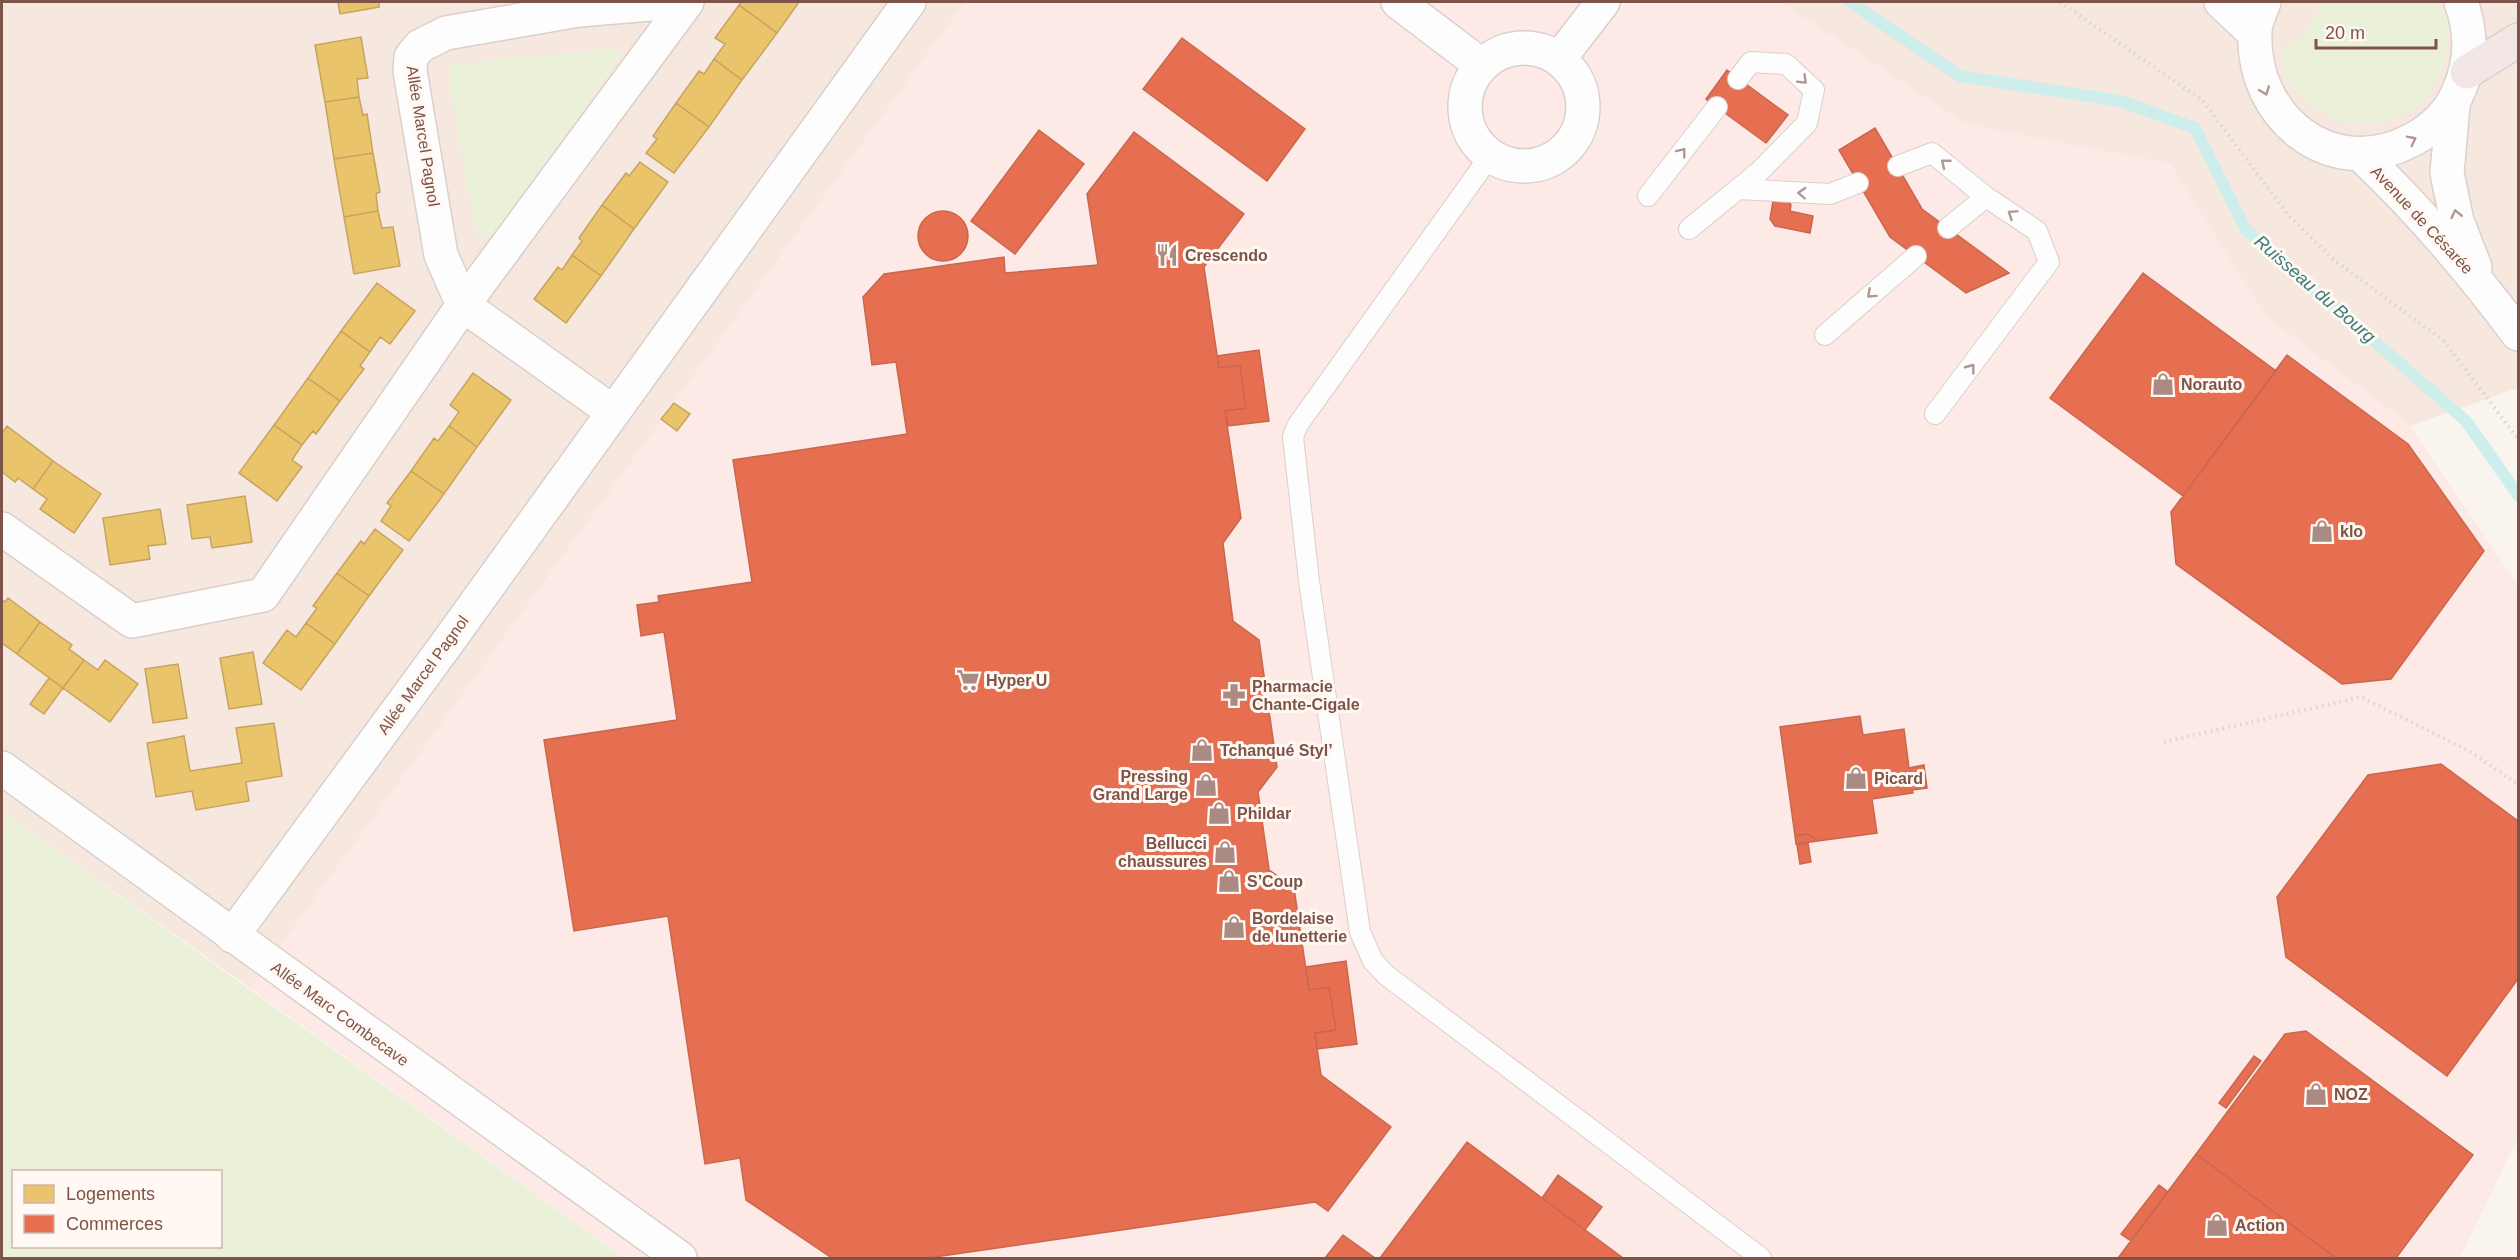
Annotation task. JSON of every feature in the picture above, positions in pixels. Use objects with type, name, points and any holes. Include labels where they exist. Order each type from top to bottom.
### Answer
[{"type":"highway","points":[[2467,72],[2518,40]]},
{"type":"street","name":"Allée Marcel Pagnol","points":[[463,305],[441,255],[410,71],[411,57],[420,46],[446,33],[579,10],[674,2]]},
{"type":"street","points":[[2,529],[132,621],[263,595],[463,305],[687,2]]},
{"type":"street","name":"Allée Marcel Pagnol","points":[[232,936],[909,2]]},
{"type":"street","points":[[1398,2],[1481,65]]},
{"type":"street","points":[[1558,59],[1603,2]]},
{"type":"street","points":[[2221,2],[2255,34]]},
{"type":"street","points":[[2264,2],[2255,34],[2256,67],[2269,101],[2292,129],[2324,147],[2360,154],[2396,148],[2428,132],[2453,105],[2467,72],[2470,37],[2461,2]]},
{"type":"street","points":[[1510,49],[1536,49],[1558,59],[1571,71],[1581,95],[1581,121],[1574,138],[1562,152],[1545,162],[1526,166],[1507,164],[1490,156],[1475,141],[1467,123],[1465,102],[1470,82],[1481,65],[1495,55],[1510,49]]},
{"type":"street","name":"Avenue de Césarée","points":[[2453,105],[2447,173],[2457,221],[2484,288]]},
{"type":"street","name":"Avenue de Césarée","points":[[2360,154],[2390,182],[2484,288],[2518,334]]},
{"type":"street","points":[[463,305],[613,412]]},
{"type":"street","name":"Allée Marc Combecave","points":[[2,768],[680,1258]]},
{"type":"lane","points":[[1689,229],[1739,189],[1807,123],[1814,90],[1786,64],[1751,62],[1738,79]]},
{"type":"lane","points":[[1647,196],[1717,107]]},
{"type":"lane","points":[[1898,166],[1932,153],[1986,196],[2037,231],[2049,262],[1969,372],[1935,414]]},
{"type":"lane","points":[[1490,156],[1297,426],[1293,437],[1309,582],[1360,932],[1373,961],[1386,975],[1761,1258]]},
{"type":"lane","points":[[1739,189],[1830,194],[1858,183]]},
{"type":"lane","points":[[1948,228],[1986,196]]},
{"type":"lane","points":[[1825,336],[1916,256]]},
{"type":"path","points":[[2060,2],[2202,100],[2289,216],[2334,260],[2443,340],[2518,439]]},
{"type":"path","points":[[2164,742],[2361,698],[2469,751],[2518,784]]},
{"type":"shaded area","points":[[2,2],[965,2],[250,988],[2,812]]},
{"type":"shaded area","points":[[965,2],[1780,2],[1965,124],[2170,164],[2266,317],[2410,426],[2518,585],[2518,1137],[2460,1258],[624,1258],[250,988]]},
{"type":"shaded area","points":[[1780,2],[2518,2],[2518,388],[2410,426],[2266,317],[2170,164],[1965,124]]},
{"type":"green space","points":[[2323,2],[2438,2],[2449,22],[2444,65],[2423,104],[2382,124],[2344,124],[2306,104],[2285,75],[2282,52],[2305,35]]},
{"type":"green space","points":[[609,49],[624,52],[493,235],[476,235],[449,80],[453,64]]},
{"type":"green space","points":[[2,812],[624,1258],[2,1258]]},
{"type":"building: Logements","points":[[338,2],[379,2],[379,7],[340,14]]},
{"type":"building: Logements","points":[[741,2],[799,2],[777,33],[739,5]]},
{"type":"building: Logements","points":[[739,5],[777,33],[742,80],[714,59],[725,44],[715,38]]},
{"type":"building: Logements","points":[[361,37],[368,78],[357,79],[359,97],[325,102],[315,45]]},
{"type":"building: Logements","points":[[714,59],[742,80],[709,127],[676,103],[699,71],[704,74]]},
{"type":"building: Logements","points":[[359,97],[363,115],[367,114],[373,153],[334,159],[325,102]]},
{"type":"building: Logements","points":[[676,103],[709,127],[674,173],[646,153],[657,139],[653,136]]},
{"type":"building: Logements","points":[[373,153],[380,192],[376,194],[378,211],[344,217],[334,159]]},
{"type":"building: Logements","points":[[640,162],[668,182],[634,229],[602,205],[626,173],[629,176]]},
{"type":"building: Logements","points":[[602,205],[634,229],[601,276],[572,255],[582,241],[579,238]]},
{"type":"building: Logements","points":[[378,211],[382,228],[393,227],[400,266],[354,274],[344,217]]},
{"type":"building: Logements","points":[[572,255],[601,276],[566,323],[534,299],[558,267],[562,270]]},
{"type":"building: Logements","points":[[377,283],[415,311],[390,344],[380,337],[370,352],[341,331]]},
{"type":"building: Logements","points":[[341,331],[370,352],[360,366],[364,369],[340,401],[308,378]]},
{"type":"building: Logements","points":[[473,373],[511,400],[477,447],[449,426],[459,412],[450,405]]},
{"type":"building: Logements","points":[[308,378],[340,401],[316,434],[313,431],[302,445],[274,425]]},
{"type":"building: Logements","points":[[674,403],[690,414],[677,431],[661,419]]},
{"type":"building: Logements","points":[[274,425],[302,445],[292,460],[302,467],[277,501],[239,473]]},
{"type":"building: Logements","points":[[7,426],[53,461],[33,489],[18,478],[15,482],[2,472],[2,433]]},
{"type":"building: Logements","points":[[449,426],[477,447],[444,494],[411,471],[434,438],[438,441]]},
{"type":"building: Logements","points":[[53,461],[101,494],[74,533],[40,509],[47,499],[33,489]]},
{"type":"building: Logements","points":[[411,471],[444,494],[409,541],[381,521],[391,506],[387,503]]},
{"type":"building: Logements","points":[[245,496],[252,542],[212,548],[210,537],[192,539],[187,505]]},
{"type":"building: Logements","points":[[160,509],[166,544],[148,546],[150,559],[110,565],[103,518]]},
{"type":"building: Logements","points":[[375,529],[403,550],[369,596],[337,573],[361,541],[364,544]]},
{"type":"building: Logements","points":[[337,573],[369,596],[335,644],[306,623],[317,608],[313,606]]},
{"type":"building: Logements","points":[[8,598],[40,622],[17,654],[2,643],[2,600],[5,602]]},
{"type":"building: Logements","points":[[40,622],[72,645],[69,649],[84,660],[63,688],[17,654]]},
{"type":"building: Logements","points":[[306,623],[335,644],[301,690],[263,663],[287,630],[296,637]]},
{"type":"building: Logements","points":[[253,652],[262,704],[229,709],[220,658]]},
{"type":"building: Logements","points":[[84,660],[98,670],[105,660],[138,684],[110,722],[63,688]]},
{"type":"building: Logements","points":[[178,664],[187,718],[153,723],[145,669]]},
{"type":"building: Logements","points":[[49,678],[63,688],[44,714],[30,704]]},
{"type":"building: Logements","points":[[274,723],[282,776],[246,782],[249,801],[196,810],[192,791],[156,797],[147,743],[184,736],[190,771],[242,763],[236,728]]},
{"type":"building: Commerces","points":[[1182,38],[1305,129],[1267,181],[1143,89]]},
{"type":"building: Commerces","points":[[1727,70],[1788,115],[1766,143],[1706,99]]},
{"type":"building: Commerces","points":[[1875,128],[1922,209],[2009,273],[1966,293],[1890,237],[1839,150]]},
{"type":"building: Commerces","points":[[1039,130],[1084,164],[1015,254],[971,221]]},
{"type":"building: Commerces","name":"Hyper U","points":[[1134,132],[1244,214],[1204,267],[1219,368],[1240,365],[1246,408],[1225,411],[1241,518],[1223,543],[1233,621],[1259,640],[1277,767],[1258,792],[1269,870],[1294,888],[1309,990],[1329,987],[1336,1030],[1315,1033],[1321,1075],[1391,1127],[1328,1211],[1315,1202],[928,1258],[832,1258],[746,1200],[740,1158],[705,1164],[668,916],[574,931],[544,740],[677,720],[664,632],[641,636],[637,605],[659,602],[658,596],[752,582],[733,460],[907,434],[896,362],[872,365],[863,297],[884,274],[1004,257],[1005,273],[1098,265],[1087,194]]},
{"type":"building: Commerces","points":[[1774,195],[1786,197],[1791,205],[1790,211],[1813,216],[1810,233],[1775,226],[1770,219]]},
{"type":"building: Commerces","points":[[938,211],[948,211],[961,218],[968,231],[968,241],[961,254],[948,261],[938,261],[929,257],[922,250],[918,241],[918,231],[922,222],[929,215]]},
{"type":"building: Commerces","name":"Norauto","points":[[2143,273],[2276,371],[2183,496],[2050,398]]},
{"type":"building: Commerces","points":[[1259,350],[1269,421],[1228,426],[1225,411],[1246,408],[1240,365],[1219,368],[1217,356]]},
{"type":"building: Commerces","name":"klo","points":[[2287,355],[2408,444],[2484,551],[2391,679],[2342,684],[2176,564],[2171,512]]},
{"type":"building: Commerces","name":"Picard","points":[[1860,716],[1863,735],[1904,729],[1909,768],[1924,765],[1927,788],[1912,790],[1913,793],[1872,799],[1877,833],[1818,841],[1808,834],[1795,836],[1780,727]]},
{"type":"building: Commerces","points":[[2441,764],[2518,821],[2518,979],[2447,1076],[2286,957],[2277,897],[2368,775]]},
{"type":"building: Commerces","points":[[1808,834],[1818,841],[1796,844],[1795,836]]},
{"type":"building: Commerces","points":[[1808,843],[1811,862],[1800,864],[1797,845]]},
{"type":"building: Commerces","points":[[1346,961],[1357,1044],[1317,1049],[1315,1033],[1336,1030],[1329,987],[1309,990],[1306,967]]},
{"type":"building: Commerces","name":"NOZ","points":[[2306,1031],[2473,1155],[2396,1258],[2336,1258],[2196,1154],[2285,1034]]},
{"type":"building: Commerces","points":[[2254,1056],[2261,1061],[2226,1108],[2219,1103]]},
{"type":"building: Commerces","points":[[1467,1142],[1542,1198],[1623,1258],[1380,1258]]},
{"type":"building: Commerces","name":"Action","points":[[2196,1154],[2336,1258],[2118,1258]]},
{"type":"building: Commerces","points":[[1558,1175],[1602,1207],[1585,1230],[1542,1198]]},
{"type":"building: Commerces","points":[[2159,1185],[2168,1192],[2131,1241],[2121,1234]]},
{"type":"building: Commerces","points":[[1343,1235],[1375,1258],[1325,1258]]},
{"type":"waterway","name":"Ruisseau du Bourg","points":[[1850,2],[1960,76],[2120,101],[2195,128],[2246,230],[2466,421],[2518,495]]},
{"type":"place","name":"Crescendo","points":[[1167,255]]},
{"type":"place","name":"Norauto","points":[[2163,384]]},
{"type":"place","name":"klo","points":[[2322,531]]},
{"type":"place","name":"Hyper U","points":[[968,680]]},
{"type":"place","name":"Pharmacie Chante-Cigale","points":[[1234,695]]},
{"type":"place","name":"Tchanqué Styl’","points":[[1202,750]]},
{"type":"place","name":"Picard","points":[[1856,778]]},
{"type":"place","name":"Pressing Grand Large","points":[[1206,785]]},
{"type":"place","name":"Phildar","points":[[1219,813]]},
{"type":"place","name":"Bellucci chaussures","points":[[1225,852]]},
{"type":"place","name":"S’Coup","points":[[1229,881]]},
{"type":"place","name":"Bordelaise de lunetterie","points":[[1234,927]]},
{"type":"place","name":"NOZ","points":[[2316,1094]]},
{"type":"place","name":"Action","points":[[2217,1225]]}]
